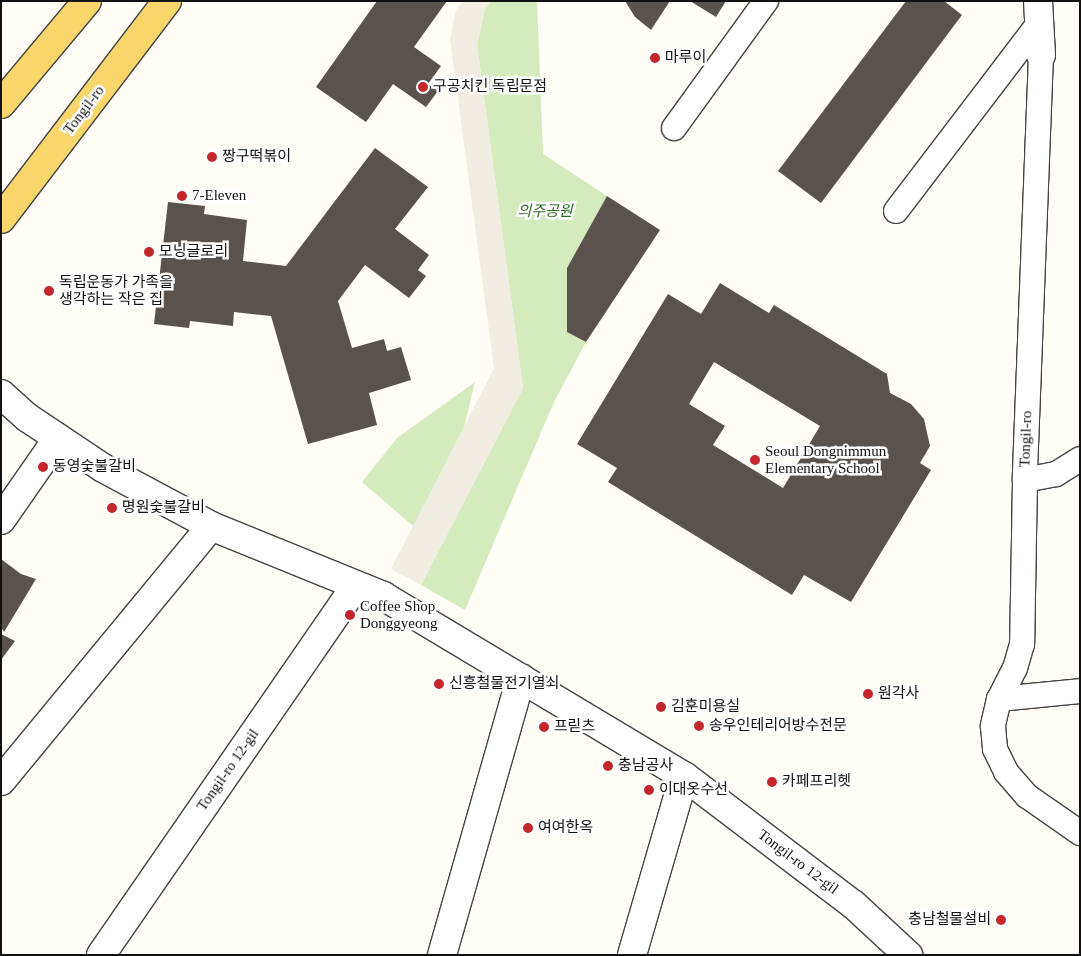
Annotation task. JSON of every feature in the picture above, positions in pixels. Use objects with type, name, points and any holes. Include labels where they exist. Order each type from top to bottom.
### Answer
[{"type":"main road","points":[[1,104],[87,1]]},
{"type":"main road","name":"Tongil-ro","points":[[1,219],[167,1]]},
{"type":"street","name":"Tongil-ro","points":[[1039,12],[1041,56]]},
{"type":"street","name":"Tongil-ro 12-gil","points":[[1,394],[28,418],[103,468],[211,526],[383,596],[684,776],[854,905],[907,954]]},
{"type":"street","points":[[1,520],[58,438]]},
{"type":"street","points":[[1,781],[211,526]]},
{"type":"street","name":"Tongil-ro 12-gil","points":[[101,955],[356,585]]},
{"type":"street","points":[[442,955],[521,678]]},
{"type":"street","points":[[634,954],[684,776]]},
{"type":"lane","points":[[674,128],[766,1]]},
{"type":"lane","points":[[896,212],[1039,12]]},
{"type":"lane","name":"Tongil-ro","points":[[1041,56],[1025,480],[1022,644],[1015,668],[999,699],[993,726],[995,749],[1006,772],[1027,796],[1080,833]]},
{"type":"lane","points":[[1025,480],[1056,474],[1080,459]]},
{"type":"lane","points":[[999,699],[1080,691]]},
{"type":"green space","name":"의주공원","points":[[491,1],[537,1],[543,154],[607,196],[567,268],[567,332],[586,342],[554,402],[465,610],[421,585],[523,388],[477,45],[485,9]]},
{"type":"green space","points":[[475,382],[445,505],[413,526],[362,482],[397,438]]},
{"type":"shaded area","points":[[463,1],[491,1],[485,9],[477,45],[523,388],[421,585],[391,569],[494,368],[450,40],[456,10]]},
{"type":"building","points":[[377,1],[447,1],[414,47],[441,66],[428,84],[438,91],[426,107],[393,84],[366,122],[316,87]]},
{"type":"building","points":[[625,1],[670,1],[651,30],[635,17]]},
{"type":"building","points":[[690,1],[726,1],[716,17]]},
{"type":"building","points":[[906,1],[944,1],[962,15],[821,203],[778,171]]},
{"type":"building","points":[[375,148],[428,187],[395,229],[429,255],[418,270],[426,276],[409,298],[365,265],[338,301],[352,348],[384,339],[387,351],[401,347],[411,380],[369,393],[377,425],[308,444],[271,316],[234,312],[233,326],[190,321],[189,328],[154,324],[168,202],[205,206],[204,214],[247,220],[243,261],[286,266]]},
{"type":"building","points":[[607,196],[660,230],[586,342],[567,332],[567,268]]},
{"type":"building","points":[[720,283],[769,313],[774,305],[887,374],[890,393],[911,404],[924,419],[930,446],[920,463],[931,470],[851,602],[804,575],[792,595],[608,482],[617,468],[577,444],[668,294],[701,314]],"holes":[[[714,362],[820,426],[783,488],[713,445],[725,426],[689,404]]]},
{"type":"building","points":[[1,559],[21,574],[36,579],[4,632],[1,627]]},
{"type":"building","points":[[1,634],[15,641],[1,660]]},
{"type":"place","name":"마루이","points":[[655,58]]},
{"type":"place","name":"구공치킨 독립문점","points":[[423,87]]},
{"type":"place","name":"짱구떡볶이","points":[[212,157]]},
{"type":"place","name":"7-Eleven","points":[[182,196]]},
{"type":"place","name":"모닝글로리","points":[[149,252]]},
{"type":"place","name":"독립운동가 가족을 생각하는 작은 집","points":[[49,291]]},
{"type":"place","name":"Seoul Dongnimmun Elementary School","points":[[755,460]]},
{"type":"place","name":"동영숯불갈비","points":[[43,467]]},
{"type":"place","name":"명원숯불갈비","points":[[112,508]]},
{"type":"place","name":"Coffee Shop Donggyeong","points":[[350,615]]},
{"type":"place","name":"신흥철물전기열쇠","points":[[439,684]]},
{"type":"place","name":"원각사","points":[[868,694]]},
{"type":"place","name":"김훈미용실","points":[[661,707]]},
{"type":"place","name":"송우인테리어방수전문","points":[[699,726]]},
{"type":"place","name":"프릳츠","points":[[544,727]]},
{"type":"place","name":"충남공사","points":[[608,766]]},
{"type":"place","name":"카페프리헷","points":[[772,782]]},
{"type":"place","name":"이대옷수선","points":[[649,790]]},
{"type":"place","name":"여여한옥","points":[[528,828]]},
{"type":"place","name":"충남철물설비","points":[[1001,920]]}]
